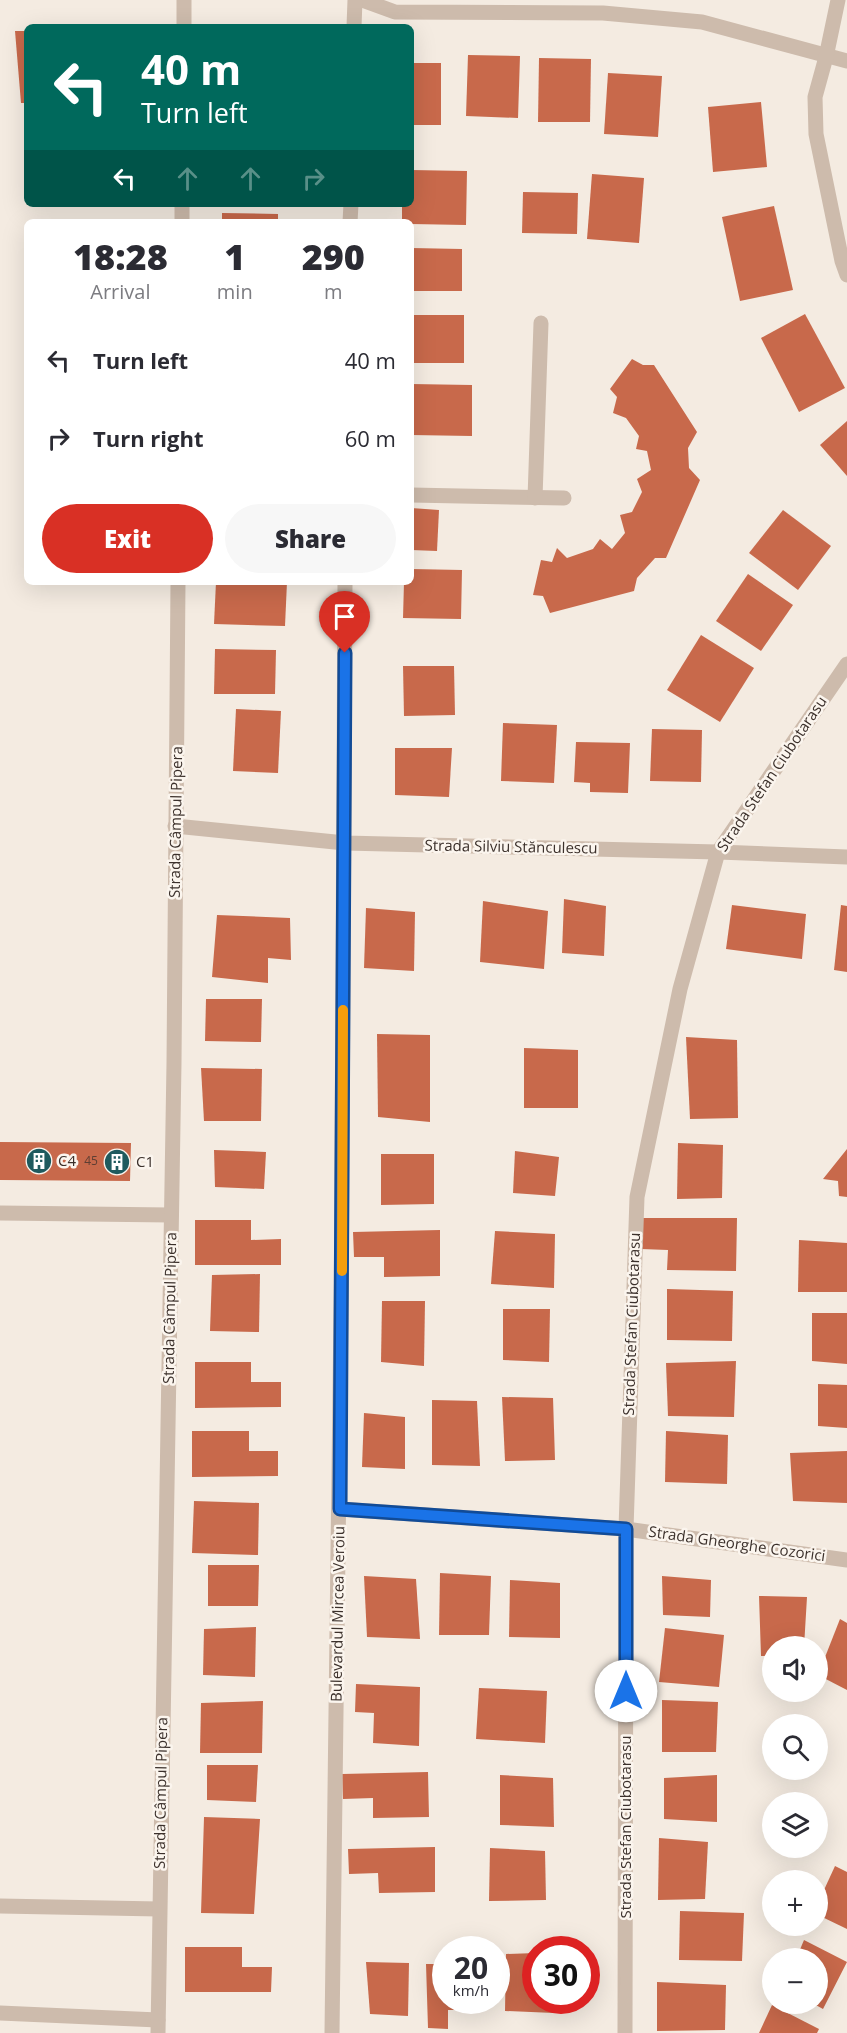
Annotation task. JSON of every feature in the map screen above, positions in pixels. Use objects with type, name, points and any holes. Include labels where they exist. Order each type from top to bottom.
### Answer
[{"type":"street","points":[[184,0],[184,24]]},
{"type":"street","points":[[354,24],[355,0]]},
{"type":"street","points":[[362,0],[395,12],[603,13],[702,22],[847,61]]},
{"type":"street","points":[[838,0],[815,97],[816,134],[842,261],[847,275]]},
{"type":"street","points":[[535,498],[541,323]]},
{"type":"street","points":[[414,495],[564,498]]},
{"type":"street","name":"Strada Câmpul Pipera","points":[[158,2027],[178,585]]},
{"type":"street","name":"Bulevardul Mircea Veroiu","points":[[332,2033],[340,1509],[345,585]]},
{"type":"street","name":"Strada Stefan Ciubotarasu","points":[[625,2033],[626,1529],[637,1197],[680,989],[718,852],[847,664]]},
{"type":"street","name":"Strada Silviu Stănculescu","points":[[176,826],[345,843],[847,857]]},
{"type":"street","points":[[0,1213],[171,1215]]},
{"type":"street","name":"Strada Gheorghe Cozorici","points":[[340,1509],[626,1529],[847,1560]]},
{"type":"street","points":[[0,1906],[159,1909]]},
{"type":"street","points":[[0,2013],[158,2027]]},
{"type":"building","points":[[15,31],[24,31],[24,103],[21,103]]},
{"type":"building","points":[[468,55],[520,56],[518,118],[466,116]]},
{"type":"building","points":[[539,58],[591,59],[590,122],[538,122]]},
{"type":"building","points":[[414,63],[441,63],[441,125],[414,125]]},
{"type":"building","points":[[608,73],[662,76],[658,137],[604,134]]},
{"type":"building","points":[[761,102],[767,167],[713,172],[708,107]]},
{"type":"building","points":[[414,170],[467,171],[466,225],[414,224],[414,219],[402,219],[402,207],[414,207]]},
{"type":"building","points":[[592,174],[644,178],[639,243],[587,239]]},
{"type":"building","points":[[523,192],[578,193],[577,234],[522,233]]},
{"type":"building","points":[[774,206],[793,290],[740,301],[722,217]]},
{"type":"building","points":[[222,213],[278,214],[278,219],[222,219]]},
{"type":"building","points":[[414,248],[462,249],[462,291],[414,291]]},
{"type":"building","points":[[805,314],[845,388],[799,412],[761,338]]},
{"type":"building","points":[[414,315],[464,315],[464,363],[414,363]]},
{"type":"building","points":[[632,359],[643,365],[654,365],[697,432],[688,448],[689,468],[700,480],[666,558],[655,558],[637,578],[634,591],[550,613],[543,596],[533,595],[541,560],[552,562],[557,548],[567,558],[593,549],[600,539],[612,549],[625,533],[620,515],[632,512],[642,492],[637,479],[651,470],[647,451],[636,449],[639,436],[626,418],[613,413],[617,397],[610,389]]},
{"type":"building","points":[[414,384],[472,385],[472,436],[414,435]]},
{"type":"building","points":[[847,421],[847,476],[820,445]]},
{"type":"building","points":[[414,508],[439,510],[437,551],[414,550]]},
{"type":"building","points":[[783,510],[831,546],[798,590],[749,553]]},
{"type":"building","points":[[414,569],[462,570],[461,619],[403,618],[404,585],[414,585]]},
{"type":"building","points":[[748,574],[793,605],[761,651],[716,621]]},
{"type":"building","points":[[216,585],[287,585],[285,626],[214,624]]},
{"type":"building","points":[[701,635],[754,668],[720,722],[667,690]]},
{"type":"building","points":[[215,649],[276,650],[275,694],[214,694]]},
{"type":"building","points":[[403,666],[454,666],[455,715],[404,716]]},
{"type":"building","points":[[236,709],[281,711],[278,773],[233,771]]},
{"type":"building","points":[[503,723],[557,725],[554,783],[501,781]]},
{"type":"building","points":[[652,729],[702,730],[701,782],[650,781]]},
{"type":"building","points":[[576,742],[630,743],[628,793],[590,792],[590,783],[574,782]]},
{"type":"building","points":[[395,748],[452,748],[449,797],[395,795]]},
{"type":"building","points":[[564,899],[606,906],[604,956],[562,953]]},
{"type":"building","points":[[483,901],[548,911],[544,969],[480,962]]},
{"type":"building","points":[[732,905],[806,914],[802,959],[726,949]]},
{"type":"building","points":[[841,905],[847,906],[847,972],[834,970]]},
{"type":"building","points":[[366,908],[415,912],[414,971],[364,968]]},
{"type":"building","points":[[217,915],[290,918],[291,960],[268,958],[268,983],[212,977]]},
{"type":"building","points":[[206,999],[262,999],[261,1042],[205,1041]]},
{"type":"building","points":[[377,1034],[430,1035],[430,1122],[378,1117]]},
{"type":"building","points":[[686,1037],[737,1040],[738,1118],[690,1119]]},
{"type":"building","points":[[524,1048],[578,1050],[578,1108],[524,1108]]},
{"type":"building","points":[[201,1068],[262,1069],[261,1121],[204,1121]]},
{"type":"building","points":[[0,1142],[131,1143],[130,1181],[0,1180]]},
{"type":"building","points":[[678,1143],[723,1145],[722,1198],[677,1199]]},
{"type":"building","points":[[847,1149],[847,1197],[839,1196],[838,1181],[823,1179]]},
{"type":"building","points":[[214,1150],[266,1152],[264,1189],[215,1187]]},
{"type":"building","points":[[515,1151],[559,1157],[555,1196],[513,1193]]},
{"type":"building","points":[[381,1154],[434,1154],[434,1204],[381,1205]]},
{"type":"building","points":[[643,1218],[737,1218],[736,1271],[667,1270],[668,1250],[641,1249]]},
{"type":"building","points":[[195,1220],[251,1220],[251,1240],[281,1239],[281,1265],[195,1265]]},
{"type":"building","points":[[440,1230],[440,1276],[384,1277],[384,1257],[354,1257],[353,1232]]},
{"type":"building","points":[[495,1231],[555,1234],[554,1288],[491,1284]]},
{"type":"building","points":[[799,1240],[847,1243],[847,1292],[798,1292]]},
{"type":"building","points":[[260,1274],[259,1332],[210,1331],[212,1275]]},
{"type":"building","points":[[667,1289],[733,1291],[732,1341],[667,1340]]},
{"type":"building","points":[[382,1301],[425,1301],[424,1366],[381,1362]]},
{"type":"building","points":[[503,1309],[550,1309],[549,1362],[503,1360]]},
{"type":"building","points":[[812,1313],[847,1313],[847,1364],[812,1361]]},
{"type":"building","points":[[736,1361],[734,1417],[668,1416],[666,1363]]},
{"type":"building","points":[[195,1362],[251,1362],[251,1382],[281,1382],[281,1407],[195,1408]]},
{"type":"building","points":[[818,1384],[847,1385],[847,1428],[818,1426]]},
{"type":"building","points":[[502,1397],[553,1398],[555,1460],[505,1461]]},
{"type":"building","points":[[432,1400],[477,1401],[480,1466],[432,1465]]},
{"type":"building","points":[[364,1413],[405,1417],[405,1469],[362,1467]]},
{"type":"building","points":[[192,1431],[249,1431],[249,1451],[278,1451],[278,1476],[192,1477]]},
{"type":"building","points":[[666,1431],[728,1435],[727,1484],[665,1482]]},
{"type":"building","points":[[847,1451],[847,1503],[793,1501],[790,1453]]},
{"type":"building","points":[[194,1501],[259,1503],[258,1555],[192,1553]]},
{"type":"building","points":[[208,1565],[259,1565],[258,1606],[208,1606]]},
{"type":"building","points":[[440,1573],[491,1576],[489,1635],[439,1635]]},
{"type":"building","points":[[364,1576],[416,1579],[420,1639],[367,1637]]},
{"type":"building","points":[[662,1576],[711,1580],[710,1617],[663,1615]]},
{"type":"building","points":[[510,1580],[560,1583],[560,1638],[509,1637]]},
{"type":"building","points":[[759,1596],[807,1597],[805,1636],[762,1636],[761,1656]]},
{"type":"building","points":[[840,1619],[847,1623],[847,1690],[828,1680],[828,1650]]},
{"type":"building","points":[[256,1627],[255,1677],[203,1675],[204,1629]]},
{"type":"building","points":[[665,1628],[724,1635],[719,1687],[659,1682]]},
{"type":"building","points":[[356,1684],[420,1687],[419,1746],[373,1743],[374,1713],[355,1712]]},
{"type":"building","points":[[479,1688],[547,1691],[545,1743],[476,1739]]},
{"type":"building","points":[[662,1700],[718,1702],[716,1752],[662,1752]]},
{"type":"building","points":[[263,1701],[262,1753],[200,1753],[201,1703]]},
{"type":"building","points":[[207,1765],[258,1765],[256,1802],[207,1800]]},
{"type":"building","points":[[428,1772],[429,1817],[373,1818],[373,1798],[343,1799],[342,1774]]},
{"type":"building","points":[[500,1775],[553,1778],[554,1827],[500,1825]]},
{"type":"building","points":[[717,1775],[717,1822],[664,1819],[664,1778]]},
{"type":"building","points":[[204,1817],[260,1819],[254,1914],[201,1913]]},
{"type":"building","points":[[659,1838],[708,1842],[705,1899],[658,1900]]},
{"type":"building","points":[[435,1847],[435,1892],[379,1893],[378,1873],[349,1874],[348,1849]]},
{"type":"building","points":[[490,1848],[545,1851],[546,1900],[489,1901]]},
{"type":"building","points":[[835,1866],[847,1872],[847,1929],[828,1920],[828,1881]]},
{"type":"building","points":[[680,1911],[744,1913],[742,1961],[679,1960]]},
{"type":"building","points":[[804,1940],[820,1948],[801,1948]]},
{"type":"building","points":[[185,1947],[242,1947],[242,1967],[272,1967],[271,1992],[185,1992]]},
{"type":"building","points":[[828,1952],[847,1962],[828,1999]]},
{"type":"building","points":[[522,1953],[522,2012],[510,2011],[510,1954]]},
{"type":"building","points":[[366,1962],[409,1963],[408,2016],[370,2014]]},
{"type":"building","points":[[426,1964],[432,1964],[432,2014],[448,2014],[448,2029],[428,2028]]},
{"type":"building","points":[[657,1982],[726,1985],[725,2030],[657,2031]]},
{"type":"building","points":[[768,2014],[790,2014],[819,2029],[817,2033],[759,2033]]},
{"type":"slow traffic","points":[[342,1271],[343,1010]]},
{"type":"place","name":"C4","points":[[39,1161]]},
{"type":"place","name":"C1","points":[[117,1162]]},
{"type":"route","points":[[345,653],[340,1509],[626,1529],[626,1691]]}]
